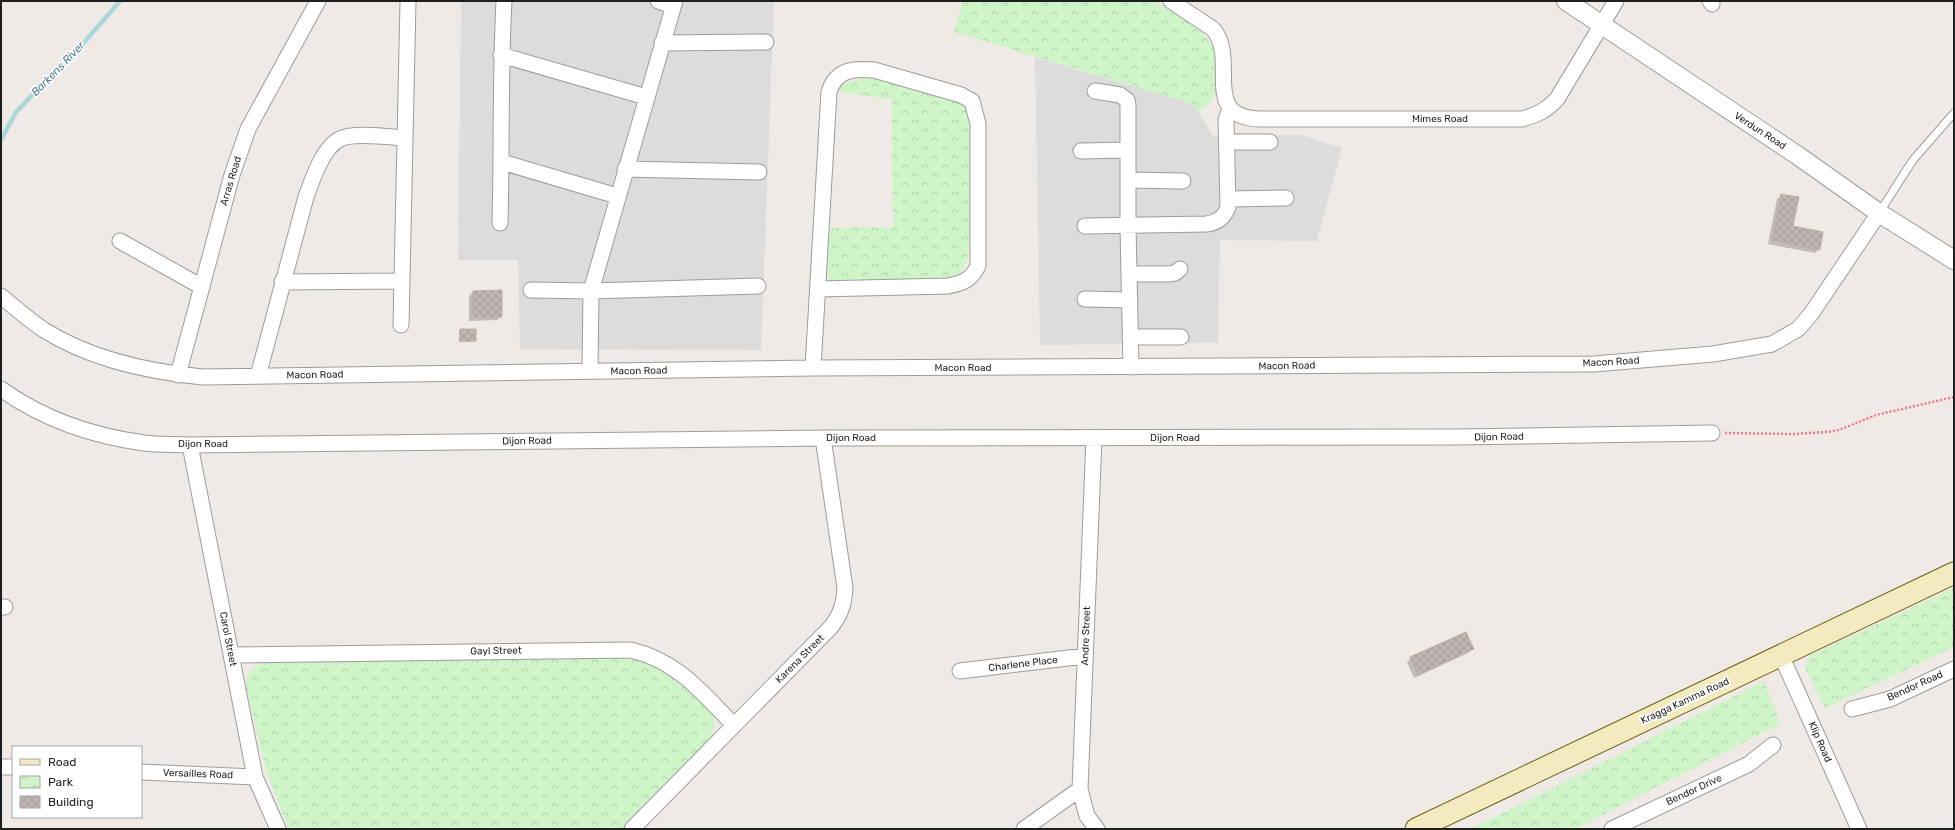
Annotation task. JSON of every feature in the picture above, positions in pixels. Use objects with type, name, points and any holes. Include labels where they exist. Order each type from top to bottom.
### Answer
[{"type":"main road","points":[[1912,593],[1954,570]]},
{"type":"main road","name":"Kragga Kamma Road","points":[[1416,829],[1954,573]]},
{"type":"street","name":"Arras Road","points":[[178,375],[232,175],[248,129],[318,1]]},
{"type":"street","points":[[401,326],[408,1]]},
{"type":"street","points":[[500,223],[502,162],[501,55],[504,1]]},
{"type":"street","points":[[590,371],[591,291],[617,196],[674,3],[658,1]]},
{"type":"street","points":[[1085,226],[1210,224],[1217,221],[1226,213],[1228,199],[1226,117],[1232,111],[1225,100],[1222,47],[1217,34],[1213,29],[1171,1]]},
{"type":"street","name":"Verdun Road","points":[[1566,1],[1797,155],[1879,213],[1954,260]]},
{"type":"street","name":"Mimes Road","points":[[1232,111],[1242,117],[1258,119],[1522,119],[1531,117],[1549,108],[1557,99],[1616,1]]},
{"type":"street","points":[[662,43],[766,42]]},
{"type":"street","points":[[501,55],[646,96]]},
{"type":"street","points":[[813,368],[829,92],[832,82],[838,76],[848,71],[861,69],[874,70],[962,95],[972,100],[977,116],[979,146],[978,266],[974,274],[960,284],[948,286],[818,289]]},
{"type":"street","points":[[1095,91],[1120,95],[1127,100],[1131,367]]},
{"type":"street","points":[[258,376],[282,282],[314,175],[331,146],[340,138],[358,136],[404,138]]},
{"type":"street","points":[[1227,142],[1270,142]]},
{"type":"street","points":[[1081,150],[1128,150]]},
{"type":"street","points":[[502,162],[617,196]]},
{"type":"street","points":[[625,169],[759,172]]},
{"type":"street","points":[[1128,180],[1183,181]]},
{"type":"street","points":[[1228,199],[1286,198]]},
{"type":"street","name":"Macon Road","points":[[1,296],[45,330],[74,345],[128,365],[178,375],[203,377],[813,368],[1131,367],[1517,363],[1594,364],[1713,354],[1766,346],[1786,337],[1798,329],[1807,319],[1879,213]]},
{"type":"street","points":[[120,241],[202,287]]},
{"type":"street","points":[[1129,274],[1168,274],[1175,273],[1180,268]]},
{"type":"street","points":[[282,282],[402,281]]},
{"type":"street","points":[[531,290],[591,291],[758,286]]},
{"type":"street","points":[[1085,300],[1130,300]]},
{"type":"street","points":[[1130,337],[1181,337]]},
{"type":"street","name":"Dijon Road","points":[[1,389],[19,402],[65,424],[104,435],[144,443],[190,445],[823,438],[1446,438],[1712,433]]},
{"type":"street","name":"Karena Street","points":[[632,829],[831,627],[839,616],[844,602],[845,588],[823,438]]},
{"type":"street","name":"Andre Street","points":[[1094,438],[1080,789],[1087,816],[1097,829]]},
{"type":"street","name":"Carol Street","points":[[190,445],[232,655],[254,777],[278,829]]},
{"type":"street","name":"Gayl Street","points":[[232,655],[631,650],[648,654],[682,673],[734,725]]},
{"type":"street","name":"Klip Road","points":[[1781,655],[1859,829]]},
{"type":"street","name":"Charlene Place","points":[[960,671],[1085,656]]},
{"type":"street","name":"Bendor Road","points":[[1852,709],[1890,699],[1954,668]]},
{"type":"street","name":"Bendor Drive","points":[[1612,829],[1749,764],[1773,745]]},
{"type":"street","points":[[1,767],[12,767]]},
{"type":"street","name":"Versailles Road","points":[[142,772],[254,777]]},
{"type":"street","points":[[1024,829],[1080,789]]},
{"type":"lane","points":[[1879,213],[1913,160],[1954,113]]},
{"type":"path","points":[[1712,433],[1793,434],[1827,432],[1839,430],[1876,415],[1954,397]]},
{"type":"shaded area","points":[[461,1],[774,1],[761,350],[520,349],[518,260],[458,260]]},
{"type":"shaded area","points":[[1035,57],[1193,104],[1213,136],[1303,135],[1342,148],[1317,241],[1220,240],[1218,343],[1040,345]]},
{"type":"green space","points":[[963,1],[1156,1],[1199,30],[1215,49],[1218,77],[1215,96],[1205,108],[1198,111],[1193,104],[954,32]]},
{"type":"green space","points":[[876,76],[957,98],[967,108],[971,119],[969,250],[964,267],[952,280],[828,281],[827,228],[893,227],[892,99],[838,92],[842,83]]},
{"type":"green space","points":[[1954,588],[1954,647],[1825,708],[1805,667],[1808,659],[1812,655]]},
{"type":"green space","points":[[622,658],[651,664],[670,675],[705,706],[711,713],[714,720],[713,731],[707,742],[623,829],[288,829],[266,770],[246,686],[246,680],[253,668],[271,661]]},
{"type":"green space","points":[[1764,681],[1780,724],[1576,829],[1471,829]]},
{"type":"building","points":[[1781,194],[1799,197],[1793,226],[1823,232],[1820,250],[1772,240]]},
{"type":"building","points":[[502,290],[502,317],[473,317],[473,291]]},
{"type":"building","points":[[460,329],[476,329],[476,341],[460,341]]},
{"type":"building","points":[[1466,632],[1474,649],[1418,675],[1410,657]]},
{"type":"waterway","name":"Barkens River","points":[[1,140],[16,112],[42,85],[61,69],[120,1]]}]
